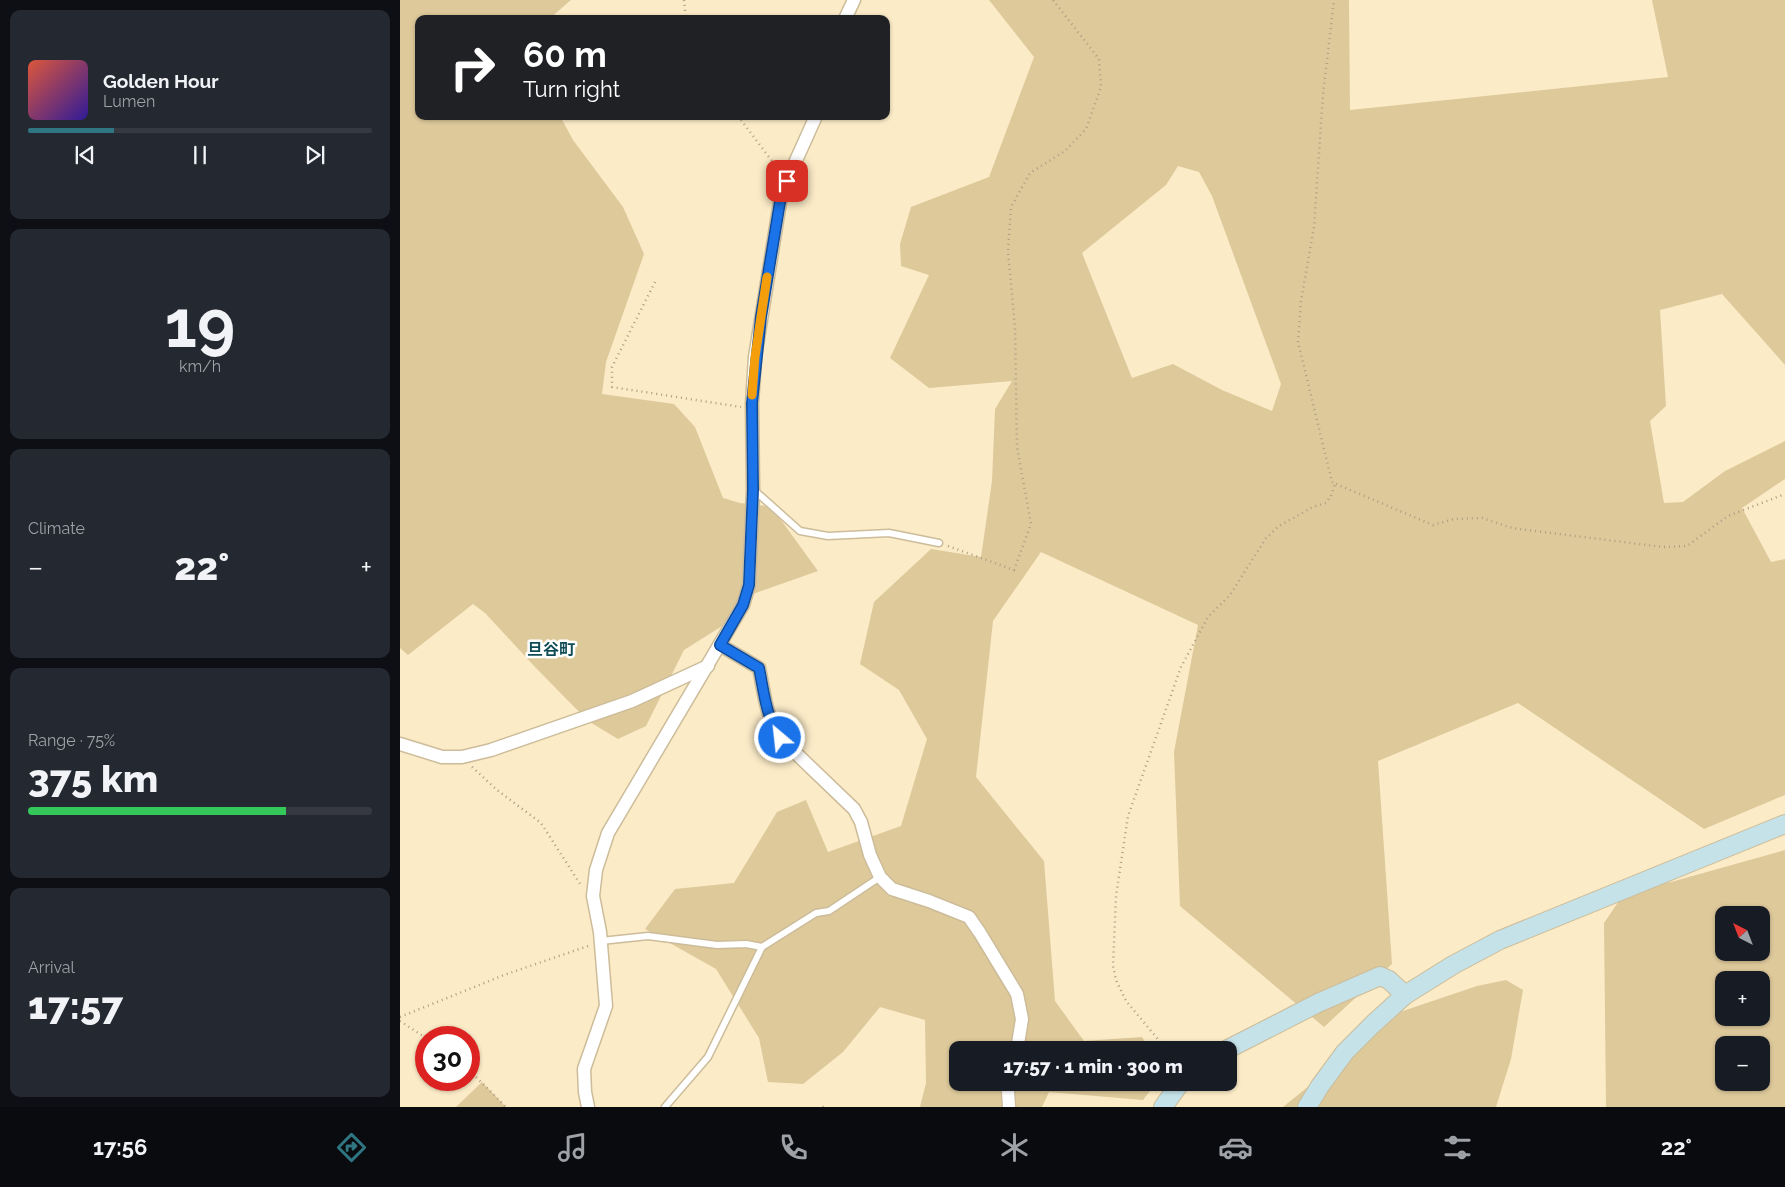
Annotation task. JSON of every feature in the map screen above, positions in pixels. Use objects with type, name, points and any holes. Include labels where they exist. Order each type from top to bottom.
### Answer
[{"type":"street","points":[[847,15],[854,0]]},
{"type":"street","points":[[588,1107],[584,1069],[606,1006],[601,941],[593,896],[596,870],[608,834],[743,605],[749,585],[753,489],[752,409],[755,357],[780,202],[787,181],[814,120]]},
{"type":"street","points":[[720,645],[759,668],[768,716],[773,727],[780,738],[854,809],[861,822],[870,855],[880,876],[892,889],[969,917],[1017,994],[1022,1019],[1018,1041]]},
{"type":"street","points":[[400,744],[442,757],[462,757],[491,750],[632,701],[708,666]]},
{"type":"street","points":[[1307,1107],[1345,1052],[1405,995],[1453,965],[1500,940],[1785,824]]},
{"type":"street","points":[[1237,1044],[1318,1003],[1380,976],[1389,980],[1405,995]]},
{"type":"street","points":[[1008,1091],[1009,1107]]},
{"type":"street","points":[[1163,1107],[1174,1091]]},
{"type":"lane","points":[[753,489],[800,531],[828,536],[889,533],[939,543]]},
{"type":"lane","points":[[665,1107],[708,1058],[762,947],[816,913],[829,911],[880,876]]},
{"type":"lane","points":[[601,941],[648,936],[717,945],[746,944],[762,947]]},
{"type":"path","points":[[684,0],[686,15]]},
{"type":"path","points":[[939,543],[1014,570],[1031,524],[1017,447],[1016,328],[1008,251],[1011,207],[1030,173],[1065,151],[1086,129],[1101,86],[1099,58],[1053,0]]},
{"type":"path","points":[[1334,0],[1324,96],[1314,227],[1300,302],[1298,342],[1332,482],[1433,525],[1454,519],[1482,518],[1512,528],[1663,546],[1686,546],[1728,516],[1785,494]]},
{"type":"path","points":[[741,120],[787,181]]},
{"type":"path","points":[[655,282],[612,367],[612,387],[752,409]]},
{"type":"path","points":[[1159,1041],[1126,1001],[1116,980],[1114,966],[1116,896],[1128,816],[1181,667],[1208,618],[1230,596],[1266,538],[1279,526],[1314,507],[1326,503],[1331,496],[1335,484]]},
{"type":"path","points":[[462,757],[497,790],[541,823],[586,894],[594,902]]},
{"type":"path","points":[[400,1016],[504,975],[601,941]]},
{"type":"path","points":[[400,1021],[415,1031]]},
{"type":"path","points":[[480,1081],[506,1107]]},
{"type":"shaded area","points":[[400,0],[571,0],[554,15],[415,15],[415,120],[562,120],[573,140],[623,207],[644,254],[606,362],[602,394],[674,404],[695,427],[723,498],[740,503],[766,506],[781,520],[818,571],[747,596],[727,623],[684,650],[646,726],[618,739],[588,721],[485,613],[473,604],[408,655],[400,648]]},
{"type":"shaded area","points":[[989,0],[1349,0],[1350,110],[1668,77],[1652,0],[1785,0],[1785,365],[1722,294],[1660,310],[1666,406],[1650,421],[1664,503],[1683,502],[1725,471],[1785,441],[1785,479],[1742,508],[1771,562],[1785,559],[1785,795],[1704,829],[1518,703],[1378,761],[1392,964],[1324,1027],[1180,906],[1174,752],[1198,625],[1041,552],[993,621],[976,777],[1044,861],[1055,1001],[1084,1041],[949,1041],[949,1091],[1150,1091],[1143,1100],[1049,1092],[1042,1107],[920,1107],[926,1083],[925,1020],[880,1007],[843,1052],[803,1084],[768,1082],[759,1038],[716,969],[645,929],[675,889],[734,883],[777,812],[806,800],[828,852],[901,826],[927,739],[899,690],[860,664],[874,602],[931,549],[981,557],[992,481],[995,409],[1012,381],[929,388],[890,358],[929,275],[901,266],[900,244],[911,207],[989,177],[1034,57]],"holes":[[[1178,166],[1199,172],[1212,196],[1281,384],[1272,411],[1222,390],[1173,364],[1132,378],[1082,253],[1166,185]]]},
{"type":"shaded area","points":[[1785,850],[1785,1107],[1606,1107],[1604,923],[1627,889],[1671,882]]},
{"type":"shaded area","points":[[1506,980],[1523,990],[1511,1059],[1496,1107],[1283,1107],[1341,1060],[1382,1018],[1477,986]]},
{"type":"shaded area","points":[[1142,1037],[1144,1041],[1084,1041]]},
{"type":"shaded area","points":[[482,1082],[506,1107],[456,1107],[473,1091],[480,1091],[480,1084]]},
{"type":"slow traffic","points":[[752,395],[755,357],[767,277]]},
{"type":"district","name":"旦谷町","points":[[551,649]]},
{"type":"route","points":[[780,738],[768,716],[759,668],[720,645],[743,605],[749,585],[753,489],[752,403],[755,357],[780,202],[787,181]]}]
